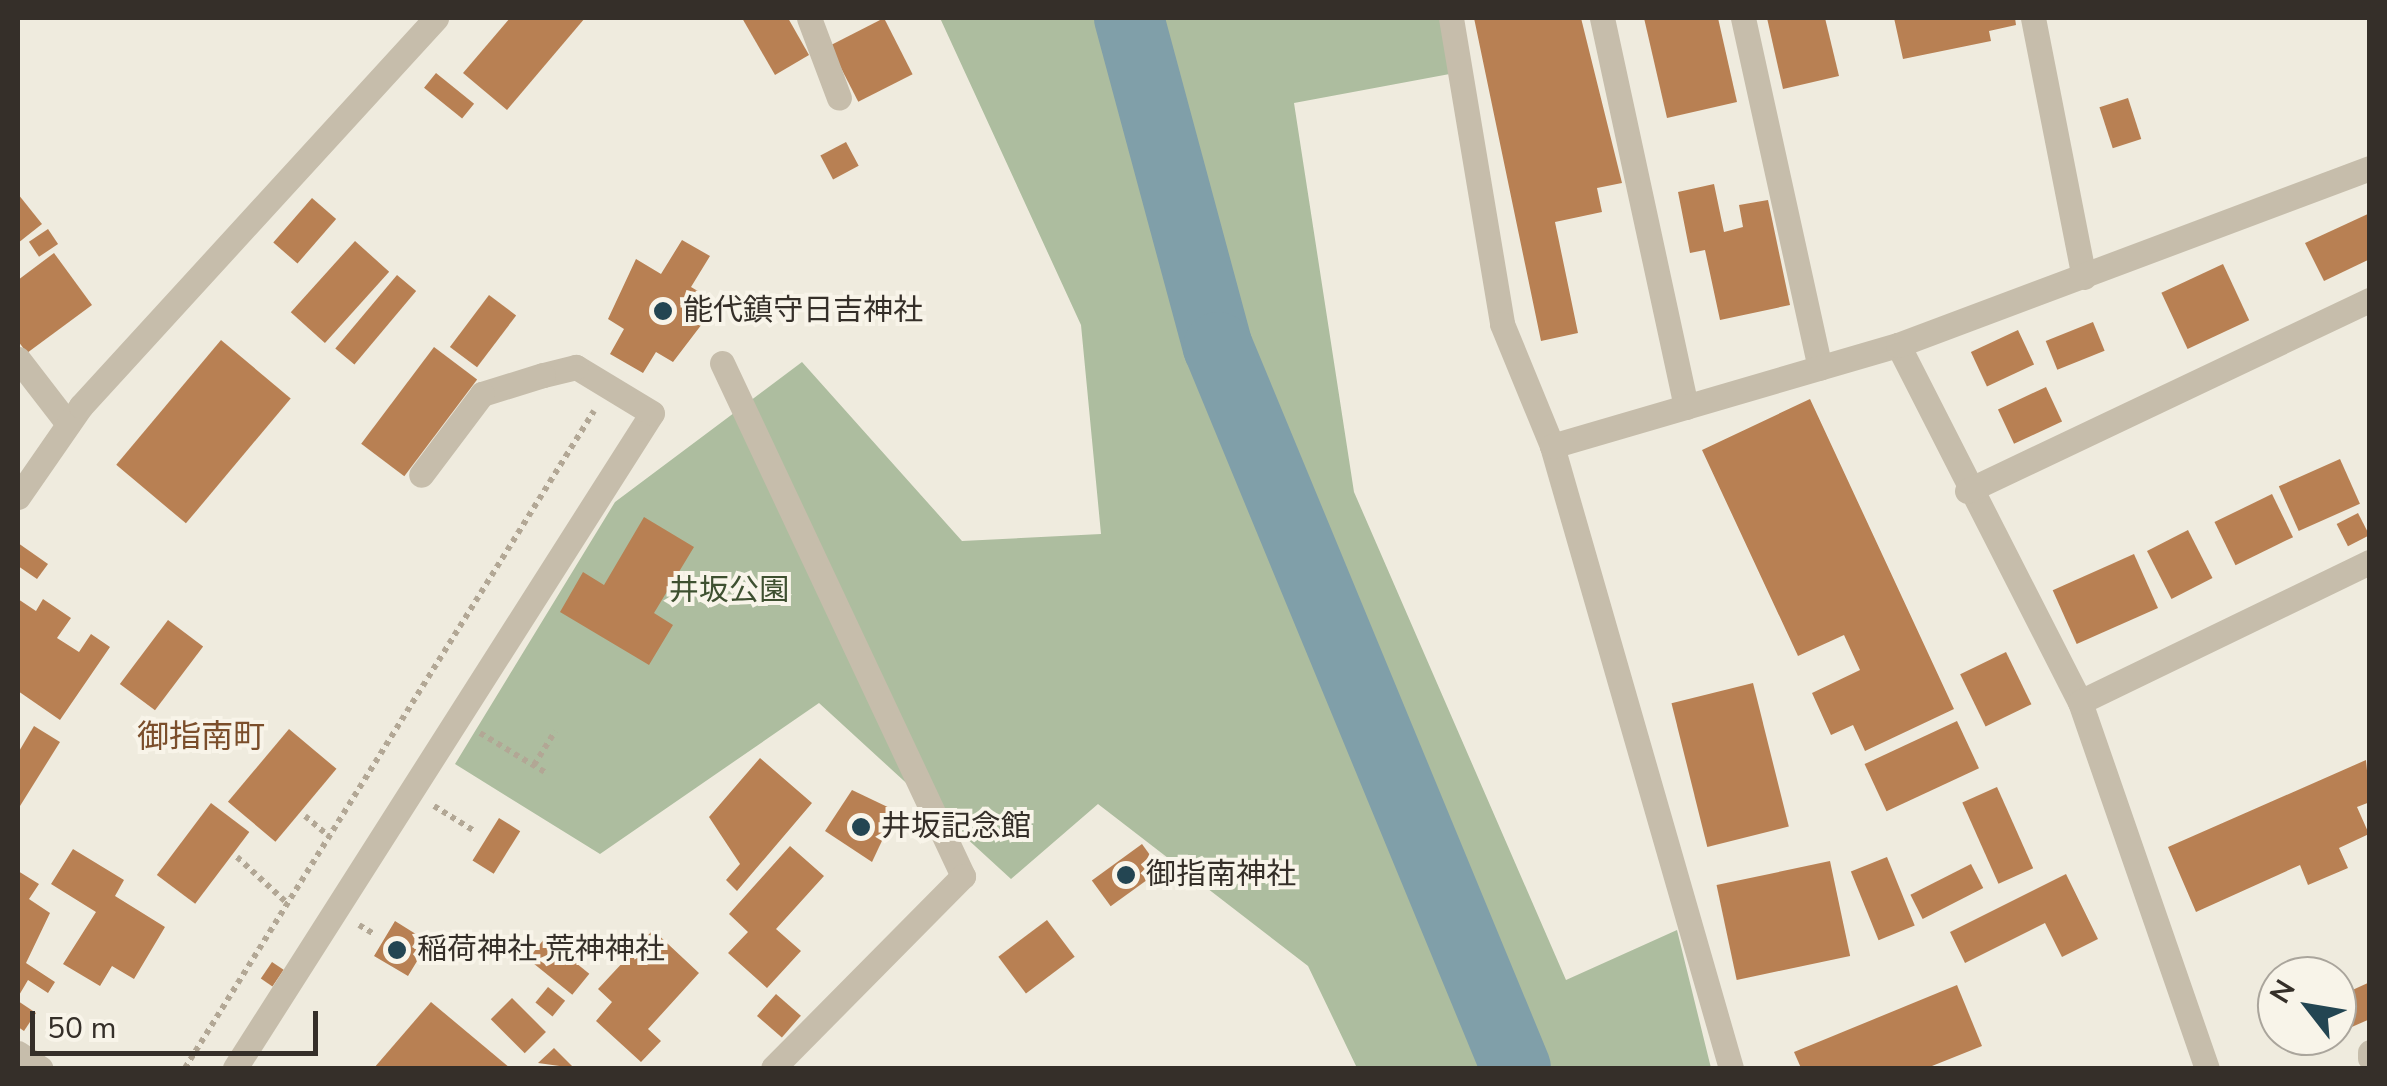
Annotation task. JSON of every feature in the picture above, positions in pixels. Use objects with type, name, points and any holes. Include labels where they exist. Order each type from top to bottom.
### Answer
[{"type":"street","points":[[18,497],[68,424],[436,18]]},
{"type":"street","points":[[809,18],[838,98]]},
{"type":"street","points":[[1451,18],[1502,324],[1552,446],[1730,1068]]},
{"type":"street","points":[[1602,18],[1686,408]]},
{"type":"street","points":[[1743,18],[1820,368]]},
{"type":"street","points":[[2033,18],[2084,276]]},
{"type":"street","points":[[1552,446],[1898,344],[2370,168]]},
{"type":"street","points":[[1968,491],[2370,300]]},
{"type":"street","points":[[1898,344],[1968,491],[2080,702],[2207,1068]]},
{"type":"street","points":[[18,359],[68,424]]},
{"type":"street","points":[[722,363],[963,876],[773,1068]]},
{"type":"street","points":[[235,1068],[652,413],[576,368],[482,394],[421,475]]},
{"type":"street","points":[[2080,702],[2370,562]]},
{"type":"street","points":[[18,1052],[40,1068]]},
{"type":"path","points":[[185,1068],[609,388]]},
{"type":"path","points":[[458,719],[548,774]]},
{"type":"path","points":[[534,766],[555,731]]},
{"type":"path","points":[[412,792],[476,832]]},
{"type":"path","points":[[306,816],[329,836]]},
{"type":"path","points":[[237,857],[288,902]]},
{"type":"green space","name":"井坂公園","points":[[940,18],[1447,18],[1455,73],[1294,103],[1354,492],[1566,980],[1677,930],[1711,1068],[1357,1068],[1308,966],[1098,804],[1011,879],[819,703],[600,854],[455,764],[615,502],[802,362],[962,541],[1101,534],[1081,325]]},
{"type":"building","points":[[510,18],[585,18],[507,110],[463,73]]},
{"type":"building","points":[[742,18],[788,18],[809,55],[775,75]]},
{"type":"building","points":[[884,18],[913,74],[858,102],[830,46]]},
{"type":"building","points":[[1474,18],[1581,18],[1622,183],[1597,188],[1602,212],[1555,222],[1578,333],[1541,341]]},
{"type":"building","points":[[1644,18],[1718,18],[1737,102],[1667,118]]},
{"type":"building","points":[[1767,18],[1825,18],[1839,76],[1783,89]]},
{"type":"building","points":[[1894,18],[2015,18],[2016,25],[1989,31],[1991,41],[1903,59]]},
{"type":"building","points":[[436,73],[474,104],[462,119],[424,88]]},
{"type":"building","points":[[2128,98],[2141,139],[2113,148],[2099,107]]},
{"type":"building","points":[[846,142],[859,166],[833,179],[820,156]]},
{"type":"building","points":[[1714,184],[1724,232],[1743,227],[1739,205],[1768,200],[1790,305],[1720,320],[1705,250],[1690,253],[1678,192]]},
{"type":"building","points":[[18,194],[42,224],[18,243]]},
{"type":"building","points":[[312,198],[336,219],[297,264],[273,243]]},
{"type":"building","points":[[2370,213],[2370,259],[2324,281],[2305,243]]},
{"type":"building","points":[[48,229],[58,244],[39,257],[29,242]]},
{"type":"building","name":"能代鎮守日吉神社","points":[[682,240],[710,256],[691,287],[718,303],[673,362],[656,352],[643,373],[610,354],[624,329],[608,319],[636,259],[661,274]]},
{"type":"building","points":[[355,241],[389,272],[325,343],[291,312]]},
{"type":"building","points":[[54,253],[92,305],[27,353],[18,341],[18,280]]},
{"type":"building","points":[[2223,264],[2249,320],[2188,349],[2161,293]]},
{"type":"building","points":[[397,275],[416,291],[354,365],[335,349]]},
{"type":"building","points":[[489,295],[516,315],[477,367],[450,347]]},
{"type":"building","points":[[2093,322],[2105,351],[2057,370],[2046,341]]},
{"type":"building","points":[[2018,330],[2034,364],[1987,386],[1971,352]]},
{"type":"building","points":[[221,340],[291,398],[186,523],[116,465]]},
{"type":"building","points":[[434,347],[477,379],[404,476],[361,444]]},
{"type":"building","points":[[2046,387],[2062,421],[2014,444],[1998,409]]},
{"type":"building","points":[[1810,399],[1954,709],[1865,751],[1853,725],[1831,735],[1812,693],[1860,670],[1844,635],[1798,656],[1702,450]]},
{"type":"building","points":[[2340,459],[2360,504],[2299,531],[2279,486]]},
{"type":"building","points":[[2272,494],[2293,537],[2236,565],[2214,522]]},
{"type":"building","points":[[2358,513],[2369,535],[2348,546],[2337,524]]},
{"type":"building","points":[[644,517],[694,547],[654,613],[673,625],[649,665],[560,612],[583,572],[604,585]]},
{"type":"building","points":[[2188,530],[2213,578],[2172,599],[2147,551]]},
{"type":"building","points":[[18,543],[48,564],[37,579],[18,566]]},
{"type":"building","points":[[2134,554],[2158,608],[2077,644],[2053,590]]},
{"type":"building","points":[[18,599],[36,611],[43,599],[71,618],[57,638],[79,652],[91,634],[110,647],[60,720],[18,691]]},
{"type":"building","points":[[168,620],[203,646],[155,710],[120,684]]},
{"type":"building","points":[[2006,652],[2031,704],[1986,726],[1960,674]]},
{"type":"building","points":[[1753,683],[1789,827],[1707,847],[1671,703]]},
{"type":"building","points":[[1957,721],[1979,768],[1887,811],[1865,764]]},
{"type":"building","points":[[34,726],[60,742],[20,806],[18,753]]},
{"type":"building","points":[[289,729],[336,769],[275,842],[228,802]]},
{"type":"building","points":[[760,758],[812,803],[737,891],[726,880],[740,864],[709,817]]},
{"type":"building","points":[[2366,760],[2370,802],[2357,807],[2369,834],[2339,848],[2348,868],[2308,885],[2300,865],[2196,912],[2168,847]]},
{"type":"building","points":[[1997,787],[2033,868],[1998,884],[1962,802]]},
{"type":"building","name":"井坂記念館","points":[[852,790],[896,811],[872,862],[825,831]]},
{"type":"building","points":[[211,803],[249,832],[195,904],[157,875]]},
{"type":"building","points":[[499,818],[520,831],[494,874],[473,860]]},
{"type":"building","name":"御指南神社","points":[[1142,844],[1161,870],[1111,906],[1092,880]]},
{"type":"building","points":[[790,846],[824,876],[776,929],[801,951],[767,988],[728,953],[748,932],[729,914]]},
{"type":"building","points":[[73,849],[124,880],[115,896],[165,927],[134,979],[112,966],[100,986],[63,964],[96,912],[51,884]]},
{"type":"building","points":[[1887,857],[1915,926],[1879,940],[1851,872]]},
{"type":"building","points":[[1830,861],[1850,956],[1737,980],[1717,885]]},
{"type":"building","points":[[1971,864],[1983,888],[1923,919],[1910,895]]},
{"type":"building","points":[[18,871],[39,884],[29,899],[50,913],[26,963],[55,982],[48,993],[28,980],[18,997]]},
{"type":"building","points":[[2066,874],[2098,939],[2062,957],[2045,923],[1965,963],[1950,932]]},
{"type":"building","points":[[1047,920],[1075,957],[1026,993],[998,957]]},
{"type":"building","name":"稲荷神社 荒神神社","points":[[395,921],[419,936],[412,947],[422,953],[408,976],[374,956]]},
{"type":"building","points":[[653,930],[699,973],[648,1029],[661,1041],[641,1062],[596,1021],[612,1002],[598,989]]},
{"type":"building","points":[[545,938],[589,974],[572,995],[528,959]]},
{"type":"building","points":[[272,962],[284,970],[272,986],[261,979]]},
{"type":"building","points":[[2370,982],[2370,1019],[2357,1025],[2357,988]]},
{"type":"building","points":[[1957,985],[1982,1046],[1927,1068],[1801,1068],[1794,1052]]},
{"type":"building","points":[[548,987],[565,1001],[553,1016],[535,1003]]},
{"type":"building","points":[[776,994],[801,1016],[782,1038],[757,1016]]},
{"type":"building","points":[[512,998],[546,1032],[525,1053],[491,1019]]},
{"type":"building","points":[[18,1001],[36,1013],[24,1031],[18,1027]]},
{"type":"building","points":[[431,1002],[510,1068],[374,1068]]},
{"type":"building","points":[[554,1048],[574,1068],[538,1063]]},
{"type":"waterway","points":[[1129,18],[1218,347],[1516,1068]]},
{"type":"place","name":"能代鎮守日吉神社","points":[[663,311]]},
{"type":"place","name":"井坂記念館","points":[[861,827]]},
{"type":"place","name":"御指南神社","points":[[1126,875]]},
{"type":"place","name":"稲荷神社 荒神神社","points":[[397,950]]},
{"type":"district","name":"御指南町","points":[[201,737]]}]
